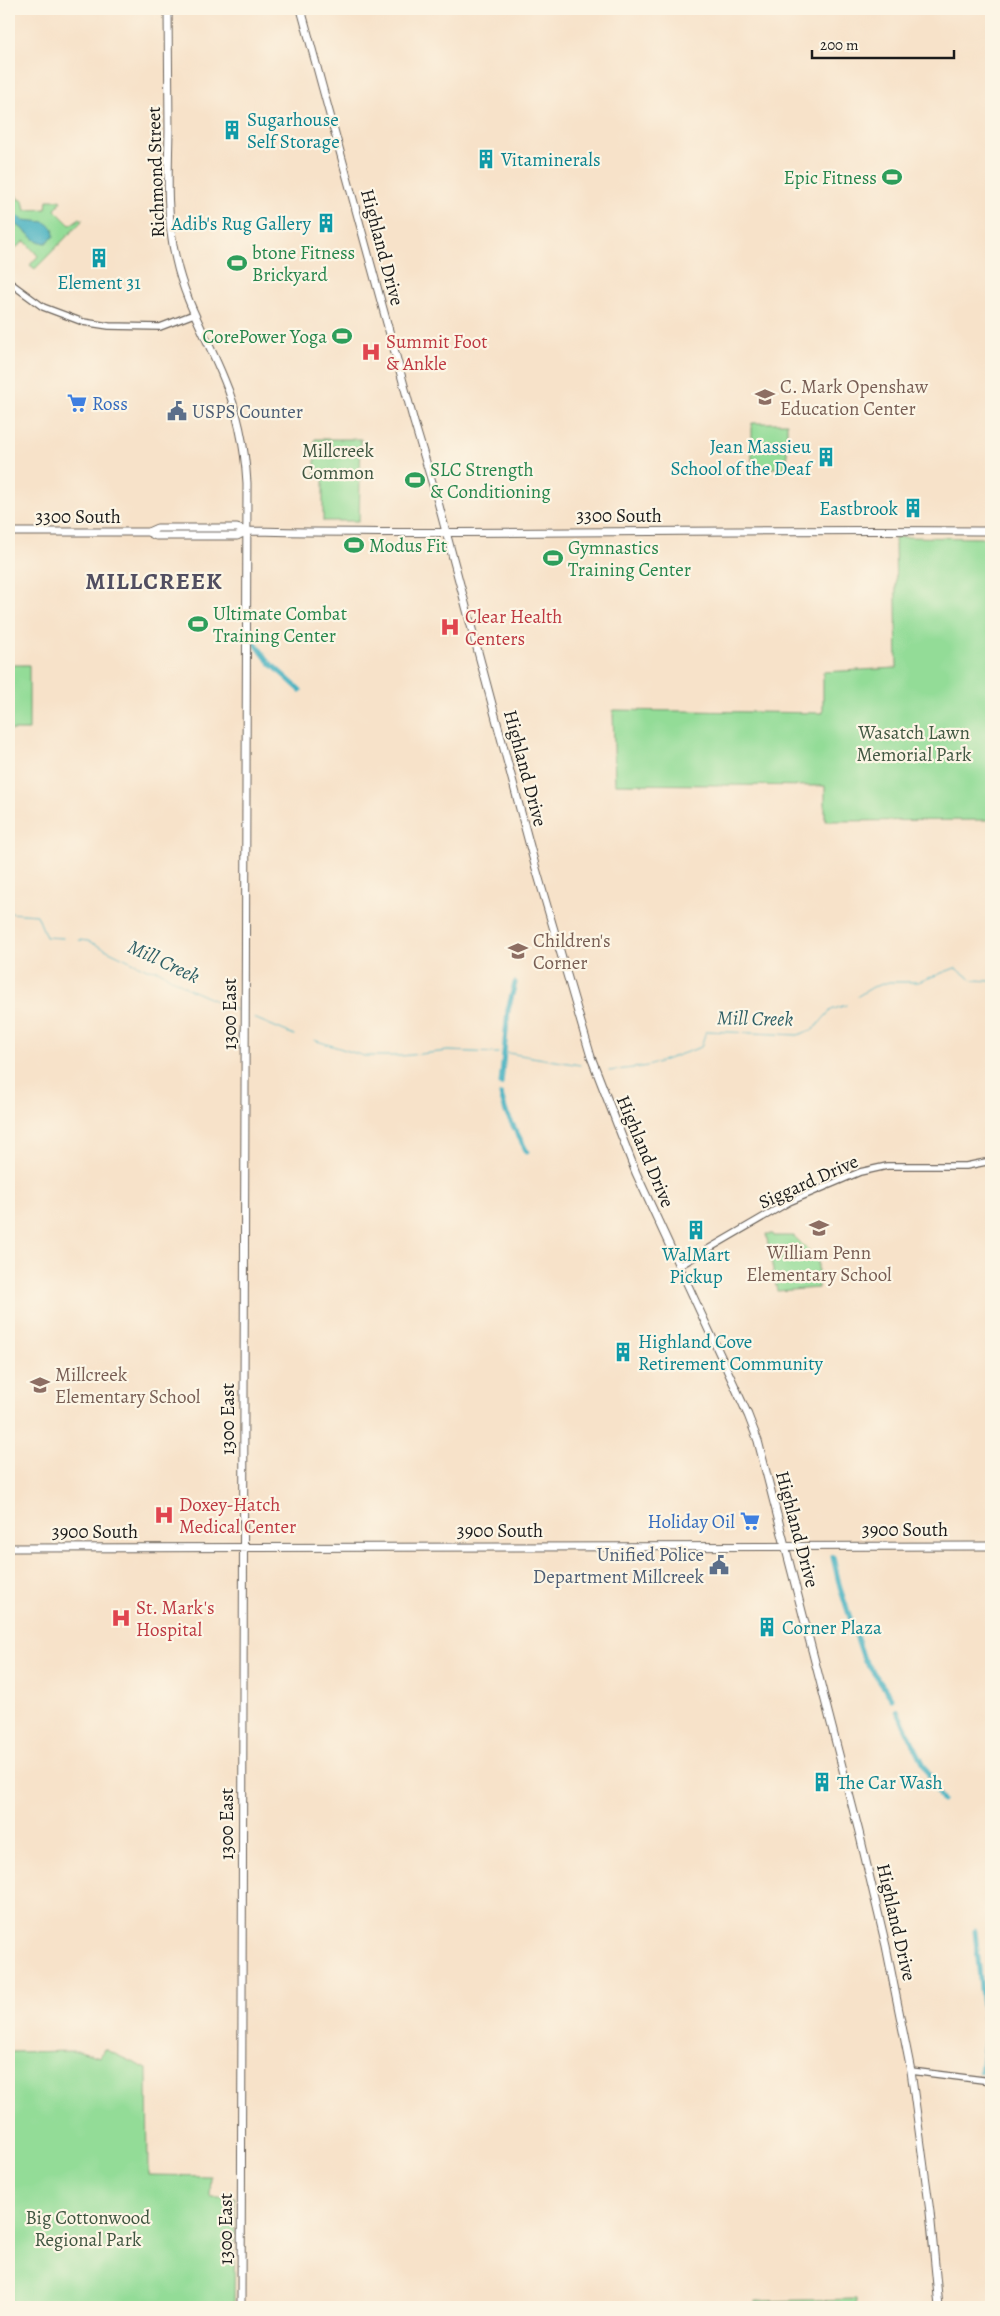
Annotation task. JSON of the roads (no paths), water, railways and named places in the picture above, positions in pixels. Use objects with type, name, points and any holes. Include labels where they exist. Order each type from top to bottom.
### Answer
[{"type":"main road","name":"Richmond Street","points":[[168,9],[169,215],[176,259],[194,314],[225,382],[239,428],[246,471],[247,531]]},
{"type":"main road","name":"Highland Drive","points":[[301,9],[446,533],[535,865],[591,1058],[618,1132],[753,1428],[786,1546],[862,1843],[886,1946],[910,2071],[929,2206],[939,2307]]},
{"type":"main road","name":"3300 South","points":[[9,532],[148,532],[156,536],[237,536],[247,531],[446,533],[991,531]]},
{"type":"main road","name":"1300 East","points":[[241,2307],[247,531]]},
{"type":"main road","name":"3900 South","points":[[9,1548],[991,1546]]},
{"type":"street","points":[[9,282],[43,307],[83,322],[109,326],[160,327],[194,314]]},
{"type":"street","name":"Siggard Drive","points":[[679,1266],[789,1202],[860,1172],[887,1166],[966,1166],[991,1161]]},
{"type":"street","points":[[910,2071],[991,2081]]},
{"type":"water","points":[[9,209],[23,220],[45,222],[53,228],[54,236],[46,243],[38,242],[9,218]]},
{"type":"waterway","points":[[255,643],[270,663],[300,690]]},
{"type":"waterway","name":"Mill Creek","points":[[9,913],[37,915],[46,937],[63,938]]},
{"type":"waterway","name":"Mill Creek","points":[[79,940],[88,941],[147,969],[158,970],[191,990],[236,1010]]},
{"type":"waterway","name":"Mill Creek","points":[[858,996],[873,987],[889,982],[918,982],[955,968],[973,980],[991,981]]},
{"type":"waterway","points":[[501,1084],[508,1010],[515,983]]},
{"type":"waterway","name":"Mill Creek","points":[[609,1071],[648,1066],[701,1047],[706,1031],[798,1035],[814,1029],[831,1010],[846,1005]]},
{"type":"waterway","name":"Mill Creek","points":[[254,1018],[294,1035]]},
{"type":"waterway","name":"Mill Creek","points":[[314,1040],[364,1056],[401,1056],[448,1051],[498,1053]]},
{"type":"waterway","name":"Mill Creek","points":[[508,1053],[580,1065]]},
{"type":"waterway","points":[[501,1095],[506,1112],[527,1152]]},
{"type":"waterway","points":[[833,1557],[840,1588],[864,1659],[892,1699]]},
{"type":"waterway","points":[[897,1711],[942,1801]]},
{"type":"waterway","points":[[975,1931],[986,2035],[981,2071]]},
{"type":"place","name":"Sugarhouse Self Storage","points":[[232,130]]},
{"type":"place","name":"Vitaminerals","points":[[486,159]]},
{"type":"place","name":"Epic Fitness","points":[[892,177]]},
{"type":"place","name":"Adib's Rug Gallery","points":[[326,223]]},
{"type":"place","name":"Element 31","points":[[99,258]]},
{"type":"place","name":"btone Fitness Brickyard","points":[[237,263]]},
{"type":"place","name":"CorePower Yoga","points":[[342,336]]},
{"type":"place","name":"Summit Foot & Ankle","points":[[371,352]]},
{"type":"place","name":"C. Mark Openshaw Education Center","points":[[765,397]]},
{"type":"place","name":"Ross","points":[[77,403]]},
{"type":"place","name":"USPS Counter","points":[[177,411]]},
{"type":"place","name":"Jean Massieu School of the Deaf","points":[[826,457]]},
{"type":"place","name":"SLC Strength & Conditioning","points":[[415,480]]},
{"type":"place","name":"Eastbrook","points":[[913,508]]},
{"type":"place","name":"Modus Fit","points":[[354,545]]},
{"type":"place","name":"Gymnastics Training Center","points":[[553,558]]},
{"type":"place","name":"Ultimate Combat Training Center","points":[[198,624]]},
{"type":"place","name":"Clear Health Centers","points":[[450,627]]},
{"type":"place","name":"Children's Corner","points":[[518,951]]},
{"type":"place","name":"William Penn Elementary School","points":[[819,1228]]},
{"type":"place","name":"WalMart Pickup","points":[[696,1230]]},
{"type":"place","name":"Highland Cove Retirement Community","points":[[623,1352]]},
{"type":"place","name":"Millcreek Elementary School","points":[[40,1385]]},
{"type":"place","name":"Doxey-Hatch Medical Center","points":[[164,1515]]},
{"type":"place","name":"Holiday Oil","points":[[750,1521]]},
{"type":"place","name":"Unified Police Department Millcreek","points":[[719,1565]]},
{"type":"place","name":"St. Mark's Hospital","points":[[121,1618]]},
{"type":"place","name":"Corner Plaza","points":[[767,1627]]},
{"type":"place","name":"The Car Wash","points":[[822,1782]]},
{"type":"district","name":"MILLCREEK","points":[[154,581]]},
{"type":"park label","name":"Millcreek Common","points":[[338,461]]},
{"type":"park label","name":"Wasatch Lawn Memorial Park","points":[[914,743]]},
{"type":"park label","name":"Big Cottonwood Regional Park","points":[[88,2228]]}]
